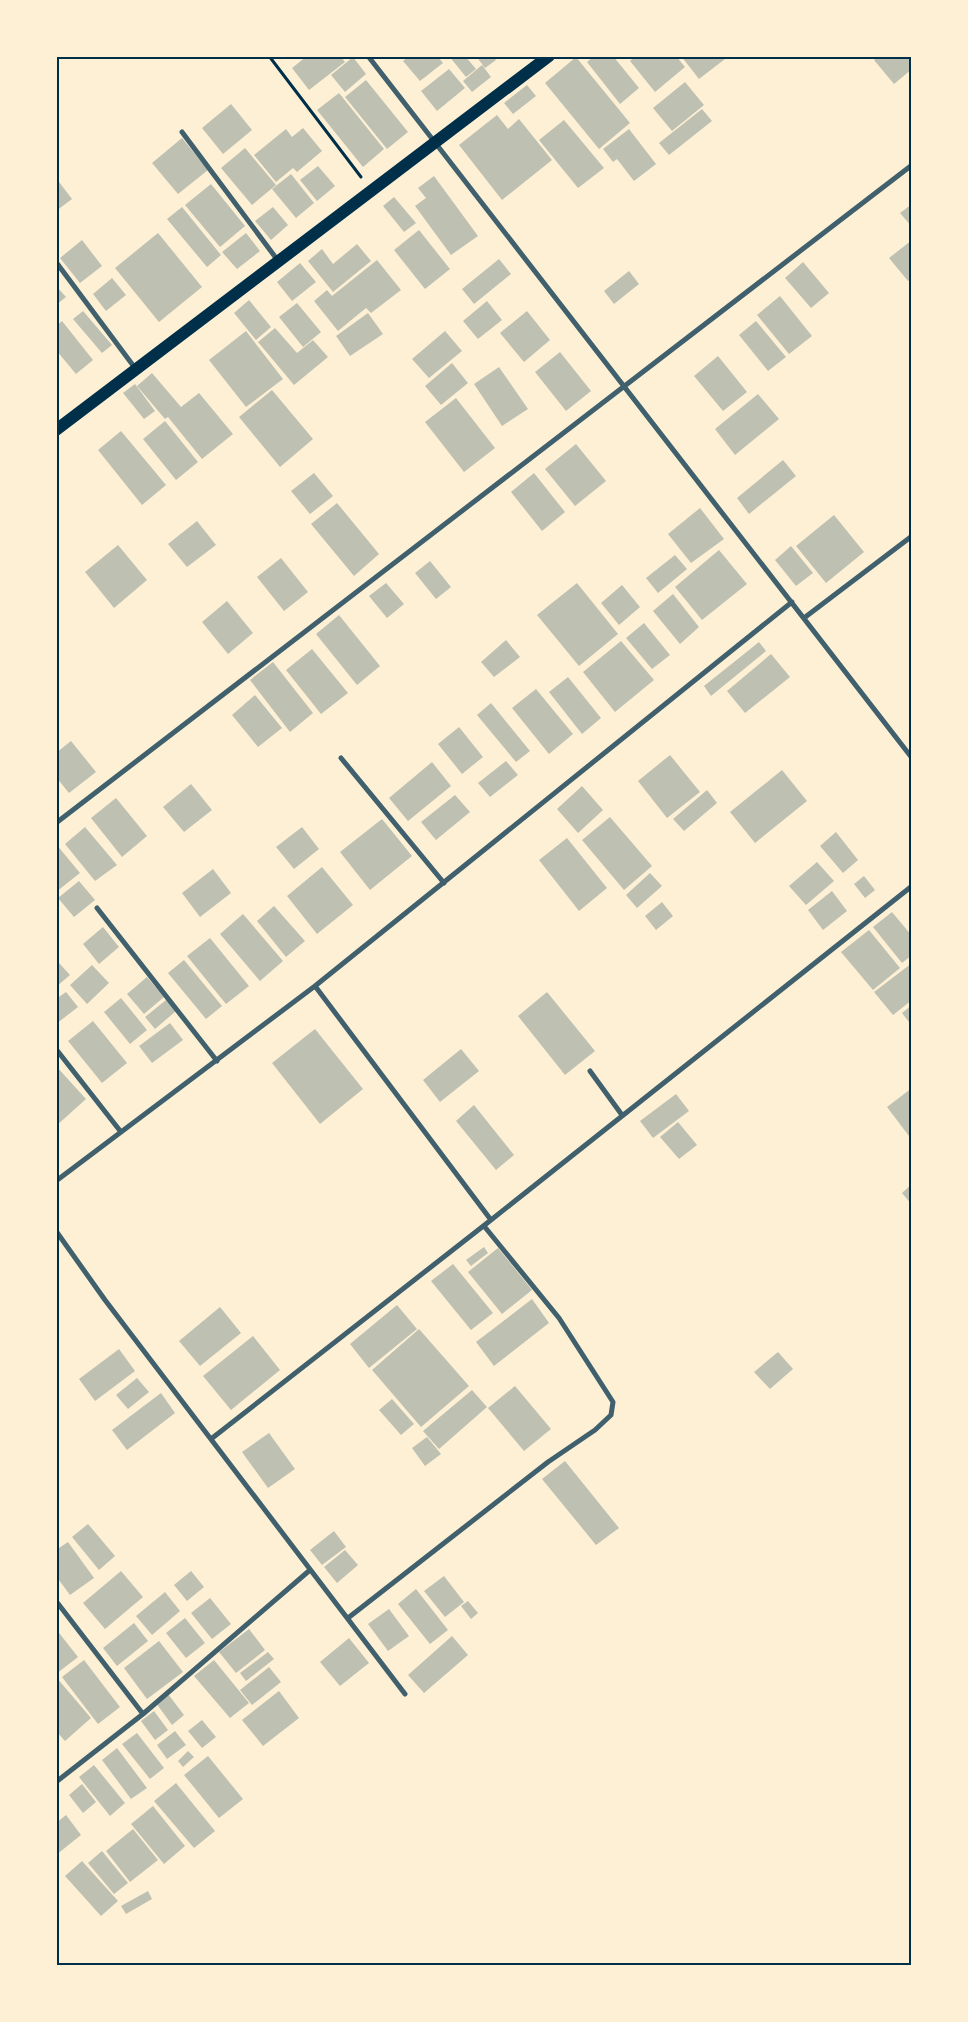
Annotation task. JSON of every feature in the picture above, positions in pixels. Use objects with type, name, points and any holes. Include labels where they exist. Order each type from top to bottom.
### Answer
[{"type":"main road","points":[[56,430],[549,56]]},
{"type":"street","points":[[368,56],[912,758]]},
{"type":"street","points":[[182,132],[278,262]]},
{"type":"street","points":[[56,823],[328,612],[626,388],[912,165]]},
{"type":"street","points":[[56,262],[136,370]]},
{"type":"street","points":[[804,618],[912,536]]},
{"type":"street","points":[[56,1181],[315,986],[792,602]]},
{"type":"street","points":[[341,758],[444,883]]},
{"type":"street","points":[[211,1439],[484,1226],[912,886]]},
{"type":"street","points":[[97,908],[217,1061]]},
{"type":"street","points":[[315,986],[491,1220]]},
{"type":"street","points":[[56,1049],[121,1132]]},
{"type":"street","points":[[590,1071],[622,1115]]},
{"type":"street","points":[[348,1618],[548,1462],[595,1430],[611,1415],[613,1402],[559,1318],[484,1226]]},
{"type":"street","points":[[56,1231],[405,1694]]},
{"type":"street","points":[[56,1782],[143,1714],[310,1570]]},
{"type":"street","points":[[56,1601],[143,1714]]},
{"type":"path","points":[[269,56],[372,191]]},
{"type":"building","points":[[307,56],[340,56],[345,62],[309,90],[292,68]]},
{"type":"building","points":[[409,56],[437,56],[443,63],[420,81],[403,61]]},
{"type":"building","points":[[449,56],[465,56],[476,69],[466,77]]},
{"type":"building","points":[[476,56],[493,56],[496,60],[485,68]]},
{"type":"building","points":[[594,56],[613,56],[639,88],[620,104],[587,62]]},
{"type":"building","points":[[635,56],[676,56],[685,67],[655,92],[630,61]]},
{"type":"building","points":[[681,56],[722,56],[725,59],[699,79]]},
{"type":"building","points":[[879,56],[912,56],[912,69],[894,84],[874,60]]},
{"type":"building","points":[[353,57],[366,74],[345,92],[331,75]]},
{"type":"building","points":[[576,57],[630,123],[599,149],[545,83]]},
{"type":"building","points":[[482,65],[491,77],[472,92],[463,81]]},
{"type":"building","points":[[449,69],[465,88],[437,111],[421,91]]},
{"type":"building","points":[[366,80],[408,132],[387,149],[345,97]]},
{"type":"building","points":[[685,82],[704,105],[672,131],[653,108]]},
{"type":"building","points":[[527,85],[536,96],[513,114],[504,103]]},
{"type":"building","points":[[339,93],[384,149],[363,167],[317,110]]},
{"type":"building","points":[[231,104],[252,130],[223,154],[202,128]]},
{"type":"building","points":[[702,109],[712,121],[669,155],[659,143]]},
{"type":"building","points":[[497,115],[508,129],[519,119],[552,160],[502,200],[459,145]]},
{"type":"building","points":[[564,120],[604,168],[578,188],[539,140]]},
{"type":"building","points":[[303,128],[322,151],[297,172],[293,168],[276,182],[254,155],[286,129],[292,137]]},
{"type":"building","points":[[629,129],[656,164],[634,181],[617,159],[613,162],[603,149]]},
{"type":"building","points":[[182,138],[208,170],[178,194],[152,163]]},
{"type":"building","points":[[245,148],[276,185],[252,205],[221,168]]},
{"type":"building","points":[[318,166],[335,186],[317,201],[300,180]]},
{"type":"building","points":[[291,174],[314,203],[296,218],[272,189]]},
{"type":"building","points":[[434,176],[478,236],[451,255],[415,206],[426,198],[418,188]]},
{"type":"building","points":[[56,178],[72,199],[56,211]]},
{"type":"building","points":[[211,184],[245,226],[220,247],[185,205]]},
{"type":"building","points":[[394,197],[416,223],[404,232],[383,206]]},
{"type":"building","points":[[912,204],[912,227],[900,213]]},
{"type":"building","points":[[182,207],[221,255],[207,267],[167,219]]},
{"type":"building","points":[[273,207],[288,225],[271,240],[255,221]]},
{"type":"building","points":[[419,230],[450,269],[425,289],[394,250]]},
{"type":"building","points":[[158,233],[202,287],[159,322],[115,268]]},
{"type":"building","points":[[246,233],[260,251],[237,269],[222,252]]},
{"type":"building","points":[[82,240],[102,266],[80,283],[60,258]]},
{"type":"building","points":[[912,240],[912,278],[908,281],[889,258]]},
{"type":"building","points":[[357,244],[371,261],[333,292],[308,261],[322,249],[333,264]]},
{"type":"building","points":[[499,259],[511,274],[474,304],[462,289]]},
{"type":"building","points":[[377,260],[401,290],[371,313],[366,308],[338,331],[314,301],[327,290],[332,296]]},
{"type":"building","points":[[803,262],[829,293],[811,308],[785,278]]},
{"type":"building","points":[[300,263],[316,282],[292,301],[277,282]]},
{"type":"building","points":[[629,271],[639,284],[614,304],[604,291]]},
{"type":"building","points":[[112,278],[126,295],[106,311],[93,294]]},
{"type":"building","points":[[56,286],[66,297],[56,305]]},
{"type":"building","points":[[780,296],[812,336],[789,354],[757,315]]},
{"type":"building","points":[[249,300],[271,327],[256,340],[234,313]]},
{"type":"building","points":[[487,301],[502,320],[478,339],[463,321]]},
{"type":"building","points":[[297,303],[321,332],[303,347],[279,317]]},
{"type":"building","points":[[83,311],[112,345],[102,353],[73,319]]},
{"type":"building","points":[[527,311],[550,340],[524,362],[500,333]]},
{"type":"building","points":[[368,313],[383,334],[350,356],[336,336]]},
{"type":"building","points":[[62,321],[93,360],[76,374],[56,350],[56,326]]},
{"type":"building","points":[[756,321],[786,357],[768,371],[739,335]]},
{"type":"building","points":[[275,328],[297,353],[313,340],[328,357],[294,385],[258,342]]},
{"type":"building","points":[[246,331],[283,379],[246,407],[209,360]]},
{"type":"building","points":[[445,331],[462,351],[429,378],[412,359]]},
{"type":"building","points":[[560,352],[591,391],[566,411],[535,372]]},
{"type":"building","points":[[718,356],[747,392],[723,411],[694,376]]},
{"type":"building","points":[[452,363],[468,383],[441,405],[425,386]]},
{"type":"building","points":[[499,367],[528,409],[502,426],[474,384]]},
{"type":"building","points":[[152,373],[181,407],[199,393],[233,434],[202,459],[168,417],[165,419],[137,386]]},
{"type":"building","points":[[135,384],[155,411],[144,419],[123,393]]},
{"type":"building","points":[[272,390],[313,439],[280,467],[239,417]]},
{"type":"building","points":[[758,394],[779,419],[735,455],[715,429]]},
{"type":"building","points":[[456,398],[495,448],[464,472],[425,422]]},
{"type":"building","points":[[165,421],[198,462],[176,480],[143,439]]},
{"type":"building","points":[[121,431],[166,485],[142,505],[98,450]]},
{"type":"building","points":[[576,444],[606,481],[575,506],[545,469]]},
{"type":"building","points":[[783,460],[796,476],[749,514],[737,498]]},
{"type":"building","points":[[314,473],[333,496],[310,514],[291,491]]},
{"type":"building","points":[[534,473],[565,512],[542,531],[511,492]]},
{"type":"building","points":[[337,503],[379,554],[354,576],[311,524]]},
{"type":"building","points":[[700,508],[724,539],[691,563],[668,534]]},
{"type":"building","points":[[834,515],[864,552],[826,583],[796,546]]},
{"type":"building","points":[[197,521],[216,545],[187,567],[168,544]]},
{"type":"building","points":[[118,545],[147,580],[114,608],[85,572]]},
{"type":"building","points":[[791,546],[813,573],[796,586],[775,560]]},
{"type":"building","points":[[719,550],[747,584],[702,620],[675,587]]},
{"type":"building","points":[[675,555],[687,569],[658,593],[646,578]]},
{"type":"building","points":[[281,558],[308,592],[284,611],[257,577]]},
{"type":"building","points":[[430,561],[451,587],[436,599],[415,573]]},
{"type":"building","points":[[386,583],[404,604],[387,618],[369,596]]},
{"type":"building","points":[[577,583],[618,634],[579,666],[537,615]]},
{"type":"building","points":[[622,585],[640,607],[619,625],[601,603]]},
{"type":"building","points":[[673,594],[699,627],[680,644],[653,611]]},
{"type":"building","points":[[227,601],[253,633],[228,654],[202,622]]},
{"type":"building","points":[[339,615],[380,666],[357,685],[316,634]]},
{"type":"building","points":[[644,623],[670,655],[652,669],[626,638]]},
{"type":"building","points":[[506,640],[520,657],[494,677],[481,662]]},
{"type":"building","points":[[621,641],[654,680],[615,712],[583,672]]},
{"type":"building","points":[[759,642],[766,651],[711,696],[704,686]]},
{"type":"building","points":[[312,649],[348,693],[321,714],[286,670]]},
{"type":"building","points":[[771,654],[790,677],[745,713],[727,691]]},
{"type":"building","points":[[273,662],[313,713],[290,732],[250,680]]},
{"type":"building","points":[[568,677],[601,718],[582,734],[549,692]]},
{"type":"building","points":[[536,689],[573,734],[549,754],[512,708]]},
{"type":"building","points":[[255,695],[282,728],[258,747],[232,715]]},
{"type":"building","points":[[491,703],[530,751],[516,762],[477,715]]},
{"type":"building","points":[[459,727],[483,757],[462,774],[438,744]]},
{"type":"building","points":[[71,741],[96,772],[69,793],[56,777],[56,753]]},
{"type":"building","points":[[670,755],[700,792],[667,818],[638,781]]},
{"type":"building","points":[[506,761],[518,775],[490,797],[478,783]]},
{"type":"building","points":[[432,762],[451,786],[408,821],[389,798]]},
{"type":"building","points":[[782,770],[807,801],[755,843],[730,812]]},
{"type":"building","points":[[191,784],[212,810],[184,832],[163,807]]},
{"type":"building","points":[[582,786],[603,810],[578,833],[557,809]]},
{"type":"building","points":[[707,790],[717,803],[684,831],[673,819]]},
{"type":"building","points":[[455,795],[470,812],[436,840],[421,822]]},
{"type":"building","points":[[116,798],[147,836],[122,857],[91,818]]},
{"type":"building","points":[[610,817],[652,866],[624,890],[582,840]]},
{"type":"building","points":[[382,819],[412,856],[370,890],[340,852]]},
{"type":"building","points":[[85,827],[117,865],[95,881],[65,844]]},
{"type":"building","points":[[302,827],[319,849],[294,869],[276,847]]},
{"type":"building","points":[[836,832],[858,860],[843,873],[820,846]]},
{"type":"building","points":[[567,838],[607,888],[579,911],[539,860]]},
{"type":"building","points":[[56,844],[80,873],[56,892]]},
{"type":"building","points":[[817,862],[834,881],[806,905],[789,886]]},
{"type":"building","points":[[322,867],[353,905],[317,934],[287,896]]},
{"type":"building","points":[[213,869],[231,893],[200,917],[182,893]]},
{"type":"building","points":[[650,873],[662,886],[637,908],[626,895]]},
{"type":"building","points":[[864,876],[875,890],[865,898],[854,884]]},
{"type":"building","points":[[79,881],[95,900],[74,917],[58,898]]},
{"type":"building","points":[[832,891],[847,911],[823,930],[808,910]]},
{"type":"building","points":[[662,902],[673,916],[656,930],[645,916]]},
{"type":"building","points":[[274,906],[305,941],[286,957],[257,921]]},
{"type":"building","points":[[892,912],[912,936],[912,955],[902,963],[873,927]]},
{"type":"building","points":[[243,914],[283,961],[260,981],[220,934]]},
{"type":"building","points":[[103,927],[119,947],[99,964],[83,944]]},
{"type":"building","points":[[869,930],[900,968],[873,990],[841,952]]},
{"type":"building","points":[[210,938],[249,986],[226,1004],[187,956]]},
{"type":"building","points":[[184,960],[222,1006],[206,1019],[168,973]]},
{"type":"building","points":[[59,963],[70,975],[56,987],[56,965]]},
{"type":"building","points":[[912,963],[912,1000],[893,1015],[874,992]]},
{"type":"building","points":[[92,965],[109,983],[87,1004],[70,985]]},
{"type":"building","points":[[147,977],[164,997],[144,1014],[127,994]]},
{"type":"building","points":[[66,992],[78,1007],[56,1024],[56,999]]},
{"type":"building","points":[[547,992],[595,1051],[565,1075],[518,1016]]},
{"type":"building","points":[[121,998],[147,1030],[130,1044],[104,1012]]},
{"type":"building","points":[[166,1000],[176,1011],[155,1029],[145,1017]]},
{"type":"building","points":[[912,1005],[912,1026],[902,1013]]},
{"type":"building","points":[[93,1021],[127,1063],[102,1083],[68,1041]]},
{"type":"building","points":[[170,1023],[183,1040],[152,1063],[139,1046]]},
{"type":"building","points":[[315,1029],[363,1089],[320,1124],[272,1063]]},
{"type":"building","points":[[461,1049],[479,1071],[440,1102],[423,1080]]},
{"type":"building","points":[[56,1066],[86,1099],[56,1126]]},
{"type":"building","points":[[912,1088],[912,1140],[887,1107]]},
{"type":"building","points":[[676,1094],[689,1111],[653,1138],[640,1121]]},
{"type":"building","points":[[474,1105],[514,1155],[496,1170],[456,1121]]},
{"type":"building","points":[[678,1122],[697,1145],[679,1159],[660,1137]]},
{"type":"building","points":[[912,1184],[912,1205],[902,1193]]},
{"type":"building","points":[[484,1247],[488,1253],[471,1266],[466,1260]]},
{"type":"building","points":[[498,1248],[532,1290],[502,1314],[468,1272]]},
{"type":"building","points":[[453,1264],[493,1313],[471,1330],[431,1281]]},
{"type":"building","points":[[532,1299],[549,1323],[494,1366],[476,1342]]},
{"type":"building","points":[[397,1305],[417,1329],[369,1368],[350,1344]]},
{"type":"building","points":[[220,1307],[241,1333],[200,1366],[179,1341]]},
{"type":"building","points":[[419,1329],[469,1386],[421,1427],[372,1370]]},
{"type":"building","points":[[253,1336],[280,1370],[231,1410],[203,1376]]},
{"type":"building","points":[[119,1349],[135,1371],[95,1401],[79,1379]]},
{"type":"building","points":[[778,1352],[793,1369],[770,1389],[754,1372]]},
{"type":"building","points":[[137,1378],[149,1392],[128,1409],[116,1395]]},
{"type":"building","points":[[515,1386],[551,1429],[524,1451],[488,1408]]},
{"type":"building","points":[[472,1390],[487,1407],[439,1449],[423,1431]]},
{"type":"building","points":[[161,1393],[175,1413],[127,1450],[112,1430]]},
{"type":"building","points":[[392,1399],[414,1424],[401,1435],[379,1410]]},
{"type":"building","points":[[269,1433],[295,1469],[268,1488],[242,1452]]},
{"type":"building","points":[[427,1437],[441,1454],[425,1466],[412,1448]]},
{"type":"building","points":[[565,1461],[619,1528],[596,1545],[542,1479]]},
{"type":"building","points":[[88,1524],[115,1556],[99,1570],[72,1537]]},
{"type":"building","points":[[334,1531],[346,1547],[322,1565],[310,1550]]},
{"type":"building","points":[[68,1542],[94,1578],[70,1595],[56,1576],[56,1550]]},
{"type":"building","points":[[345,1550],[358,1565],[337,1583],[324,1567]]},
{"type":"building","points":[[121,1571],[143,1597],[105,1629],[83,1603]]},
{"type":"building","points":[[191,1571],[204,1587],[187,1601],[174,1585]]},
{"type":"building","points":[[444,1576],[464,1602],[445,1617],[424,1591]]},
{"type":"building","points":[[416,1589],[448,1630],[430,1644],[398,1604]]},
{"type":"building","points":[[165,1592],[180,1611],[152,1635],[136,1616]]},
{"type":"building","points":[[210,1598],[231,1624],[212,1639],[191,1613]]},
{"type":"building","points":[[468,1601],[478,1613],[471,1619],[461,1606]]},
{"type":"building","points":[[389,1609],[409,1636],[388,1651],[368,1624]]},
{"type":"building","points":[[185,1618],[205,1643],[186,1658],[166,1633]]},
{"type":"building","points":[[134,1623],[148,1641],[117,1666],[103,1648]]},
{"type":"building","points":[[56,1629],[78,1657],[56,1674]]},
{"type":"building","points":[[249,1629],[265,1650],[236,1673],[219,1652]]},
{"type":"building","points":[[452,1636],[468,1655],[424,1693],[408,1675]]},
{"type":"building","points":[[349,1638],[369,1663],[340,1686],[320,1662]]},
{"type":"building","points":[[159,1641],[183,1672],[147,1699],[124,1668]]},
{"type":"building","points":[[268,1652],[274,1659],[246,1681],[240,1673]]},
{"type":"building","points":[[84,1660],[120,1707],[98,1724],[62,1677]]},
{"type":"building","points":[[214,1660],[249,1703],[230,1718],[194,1676]]},
{"type":"building","points":[[269,1667],[281,1682],[252,1705],[240,1690]]},
{"type":"building","points":[[56,1677],[91,1718],[65,1741],[56,1731]]},
{"type":"building","points":[[279,1691],[299,1718],[263,1746],[242,1720]]},
{"type":"building","points":[[168,1694],[184,1715],[172,1725],[156,1703]]},
{"type":"building","points":[[154,1711],[168,1730],[155,1740],[141,1721]]},
{"type":"building","points":[[202,1720],[216,1737],[202,1748],[188,1731]]},
{"type":"building","points":[[175,1731],[186,1745],[167,1759],[157,1745]]},
{"type":"building","points":[[137,1733],[164,1768],[150,1779],[122,1744]]},
{"type":"building","points":[[117,1748],[147,1788],[131,1799],[102,1760]]},
{"type":"building","points":[[188,1751],[194,1757],[183,1767],[178,1761]]},
{"type":"building","points":[[208,1756],[243,1799],[219,1818],[184,1775]]},
{"type":"building","points":[[94,1765],[125,1803],[110,1816],[79,1777]]},
{"type":"building","points":[[176,1783],[215,1831],[194,1848],[154,1801]]},
{"type":"building","points":[[82,1784],[96,1802],[83,1813],[69,1795]]},
{"type":"building","points":[[153,1806],[185,1846],[164,1864],[131,1824]]},
{"type":"building","points":[[66,1815],[81,1835],[56,1855],[56,1823]]},
{"type":"building","points":[[133,1829],[158,1860],[130,1882],[106,1851]]},
{"type":"building","points":[[102,1851],[128,1883],[114,1894],[88,1863]]},
{"type":"building","points":[[82,1861],[118,1901],[101,1916],[65,1876]]},
{"type":"building","points":[[148,1891],[152,1899],[126,1914],[121,1906]]}]
